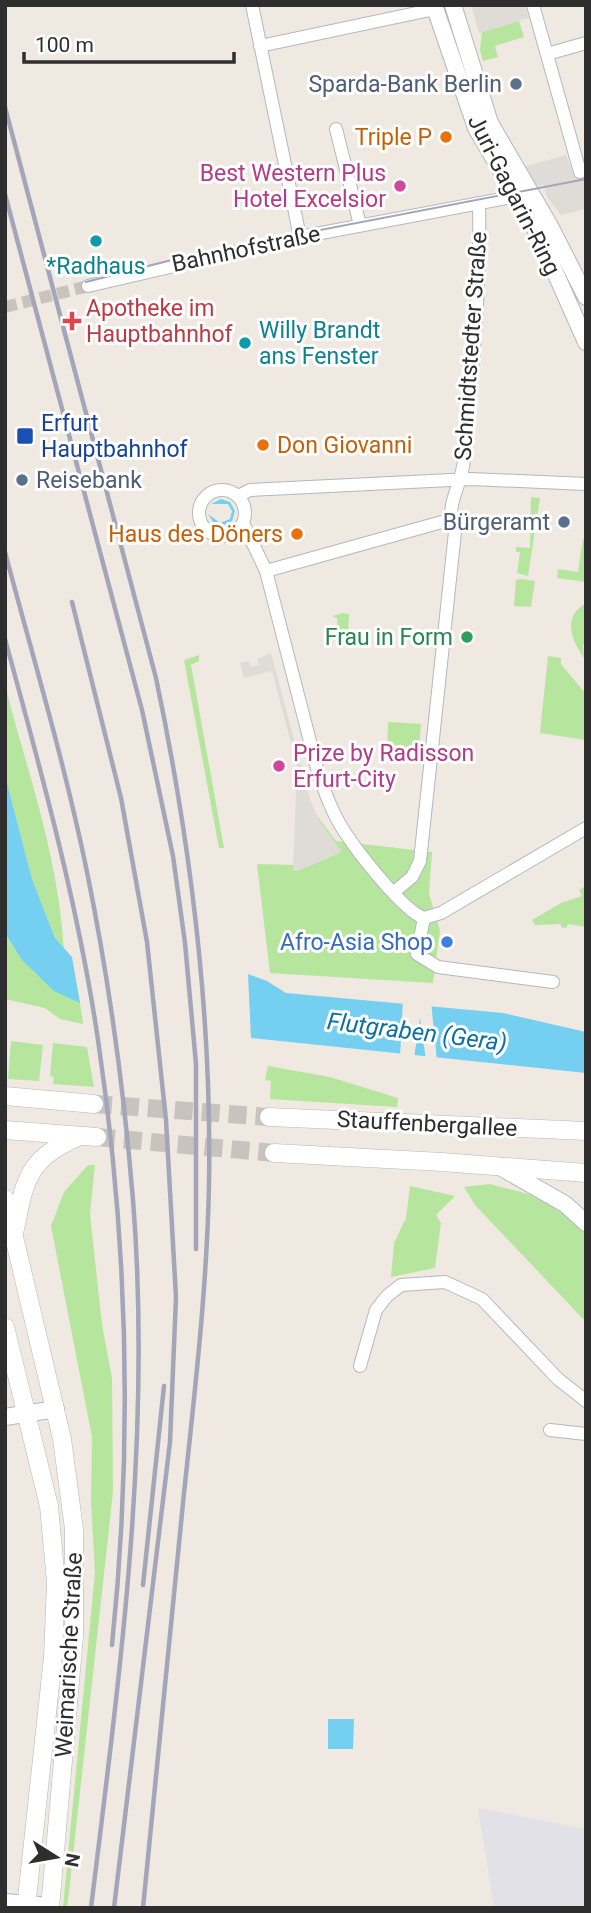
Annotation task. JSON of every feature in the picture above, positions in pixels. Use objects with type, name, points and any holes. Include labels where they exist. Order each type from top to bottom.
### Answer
[{"type":"main road","points":[[5,1096],[94,1104]]},
{"type":"main road","name":"Stauffenbergallee","points":[[269,1117],[586,1131]]},
{"type":"main road","points":[[5,1130],[89,1137],[44,1155],[30,1171],[24,1186],[14,1235]]},
{"type":"main road","name":"Stauffenbergallee","points":[[274,1153],[586,1173]]},
{"type":"main road","name":"Weimarische Straße","points":[[5,1199],[70,1484],[76,1575],[73,1649],[50,1906]]},
{"type":"main road","name":"Weimarische Straße","points":[[5,1327],[49,1506],[56,1582],[53,1657],[27,1905]]},
{"type":"street","points":[[252,5],[300,237]]},
{"type":"street","name":"Juri-Gagarin-Ring","points":[[453,5],[490,123],[517,196],[586,297]]},
{"type":"street","points":[[533,5],[580,172]]},
{"type":"street","points":[[260,46],[434,7]]},
{"type":"street","name":"Juri-Gagarin-Ring","points":[[434,7],[476,128],[538,234],[586,342]]},
{"type":"street","points":[[547,54],[586,43]]},
{"type":"street","points":[[336,129],[360,225]]},
{"type":"street","name":"Bahnhofstraße","points":[[88,286],[300,237],[517,196]]},
{"type":"street","name":"Schmidtstedter Straße","points":[[394,892],[412,877],[420,861],[455,532],[449,520],[452,497],[460,482],[475,338],[478,203]]},
{"type":"street","points":[[238,496],[250,490],[460,482],[471,479],[586,484]]},
{"type":"street","points":[[243,523],[230,534],[218,536],[207,530],[199,513],[204,498],[220,489],[238,496],[243,504],[243,523],[266,571],[319,776],[330,806],[344,831],[412,912],[424,918],[441,913],[586,828]]},
{"type":"street","points":[[266,571],[449,520]]},
{"type":"street","points":[[424,918],[417,954],[438,967],[553,982]]},
{"type":"street","points":[[498,1166],[565,1204],[586,1223]]},
{"type":"street","points":[[360,1366],[376,1310],[387,1296],[401,1285],[445,1282],[482,1299],[558,1379],[586,1401]]},
{"type":"street","points":[[5,1417],[55,1409]]},
{"type":"street","points":[[550,1430],[586,1434]]},
{"type":"street","points":[[5,1899],[27,1905],[50,1906]]},
{"type":"shaded area","points":[[471,5],[525,5],[529,18],[479,33]]},
{"type":"shaded area","points":[[566,155],[573,174],[586,172],[586,209],[561,215],[547,197],[544,185],[534,186],[523,167]]},
{"type":"shaded area","points":[[271,653],[310,799],[318,819],[342,852],[298,871],[293,871],[297,766],[272,671],[244,678],[240,663],[249,661],[251,667],[259,665],[257,659]]},
{"type":"shaded area","points":[[478,1808],[586,1829],[586,1908],[494,1908]]},
{"type":"green space","points":[[519,21],[524,37],[495,46],[498,57],[483,61],[480,50],[482,32]]},
{"type":"green space","points":[[531,497],[540,498],[528,576],[517,573],[520,552],[516,552],[516,547],[530,548]]},
{"type":"green space","points":[[583,539],[586,539],[586,582],[557,578],[558,569],[578,572]]},
{"type":"green space","points":[[516,580],[535,581],[531,607],[514,606]]},
{"type":"green space","points":[[586,603],[584,658],[575,644],[571,622],[578,609]]},
{"type":"green space","points":[[349,614],[348,636],[338,639],[337,618],[332,616]]},
{"type":"green space","points":[[199,655],[199,661],[191,665],[224,848],[219,848],[184,660]]},
{"type":"green space","points":[[548,656],[561,658],[561,664],[586,694],[586,740],[540,733]]},
{"type":"green space","points":[[5,685],[49,849],[61,916],[64,951],[55,938],[32,879],[5,775]]},
{"type":"green space","points":[[388,722],[421,724],[418,761],[387,759]]},
{"type":"green space","points":[[314,812],[336,841],[432,852],[429,894],[440,930],[433,983],[270,973],[257,864],[295,865]]},
{"type":"green space","points":[[586,886],[586,927],[568,924],[566,928],[561,927],[561,924],[535,925],[532,920],[561,903],[582,896],[579,890]]},
{"type":"green space","points":[[5,933],[37,974],[80,1003],[83,1024],[60,1019],[45,1008],[5,999]]},
{"type":"green space","points":[[11,1041],[43,1045],[39,1081],[8,1079]]},
{"type":"green space","points":[[53,1043],[87,1047],[94,1087],[53,1084],[54,1078],[50,1075]]},
{"type":"green space","points":[[268,1066],[330,1077],[398,1098],[397,1107],[270,1099],[271,1081],[265,1080]]},
{"type":"green space","points":[[88,1165],[95,1165],[90,1214],[102,1325],[112,1378],[113,1492],[68,1901],[67,1908],[63,1908],[95,1572],[91,1502],[92,1437],[51,1226],[64,1192]]},
{"type":"green space","points":[[490,1184],[547,1200],[573,1215],[581,1226],[586,1239],[588,1259],[586,1322],[475,1205],[464,1187]]},
{"type":"green space","points":[[410,1186],[455,1196],[436,1215],[441,1223],[435,1268],[391,1277],[394,1243],[406,1218]]},
{"type":"water","points":[[221,499],[230,502],[235,511],[232,521],[223,526],[213,522],[208,514],[220,523],[230,519],[232,511],[228,504],[211,504]]},
{"type":"water","points":[[5,775],[32,879],[55,938],[72,957],[80,1003],[54,991],[22,960],[5,933]]},
{"type":"water","name":"Flutgraben (Gera)","points":[[248,974],[267,981],[286,993],[503,1013],[586,1032],[586,1073],[251,1038]]},
{"type":"water","points":[[328,1719],[354,1719],[353,1749],[328,1749]]},
{"type":"pier","points":[[403,998],[431,1001],[437,1061],[426,1060],[420,1018],[414,1058],[400,1057]]},
{"type":"tunnel","points":[[5,307],[88,286]]},
{"type":"tunnel","points":[[94,1104],[269,1117]]},
{"type":"tunnel","points":[[97,1137],[274,1153]]},
{"type":"tram line","points":[[86,282],[195,254],[586,179]]},
{"type":"railway","points":[[5,107],[156,678],[189,866],[203,993],[209,1120],[206,1261],[143,1908]]},
{"type":"railway","points":[[5,194],[142,710],[173,856],[185,943],[196,1064],[196,1249]]},
{"type":"railway","points":[[5,552],[59,751],[87,872],[115,1035],[133,1200],[138,1289],[136,1466],[122,1643],[91,1908]]},
{"type":"railway","points":[[72,602],[121,798],[147,942],[166,1120],[176,1297],[170,1442],[114,1908]]},
{"type":"railway","points":[[5,639],[69,888],[90,989],[108,1115],[121,1266],[125,1418],[119,1569],[112,1645]]},
{"type":"railway","points":[[143,1585],[164,1386]]},
{"type":"place","name":"Sparda-Bank Berlin","points":[[516,84]]},
{"type":"place","name":"Triple P","points":[[446,137]]},
{"type":"place","name":"Best Western Plus Hotel Excelsior","points":[[400,186]]},
{"type":"place","name":"*Radhaus","points":[[96,241]]},
{"type":"place","name":"Apotheke im Hauptbahnhof","points":[[72,321]]},
{"type":"place","name":"Willy Brandt ans Fenster","points":[[245,343]]},
{"type":"place","name":"Erfurt Hauptbahnhof","points":[[25,436]]},
{"type":"place","name":"Don Giovanni","points":[[263,445]]},
{"type":"place","name":"Reisebank","points":[[22,480]]},
{"type":"place","name":"Bürgeramt","points":[[564,522]]},
{"type":"place","name":"Haus des Döners","points":[[297,534]]},
{"type":"place","name":"Frau in Form","points":[[467,637]]},
{"type":"place","name":"Prize by Radisson Erfurt-City","points":[[279,766]]},
{"type":"place","name":"Afro-Asia Shop","points":[[447,942]]}]
